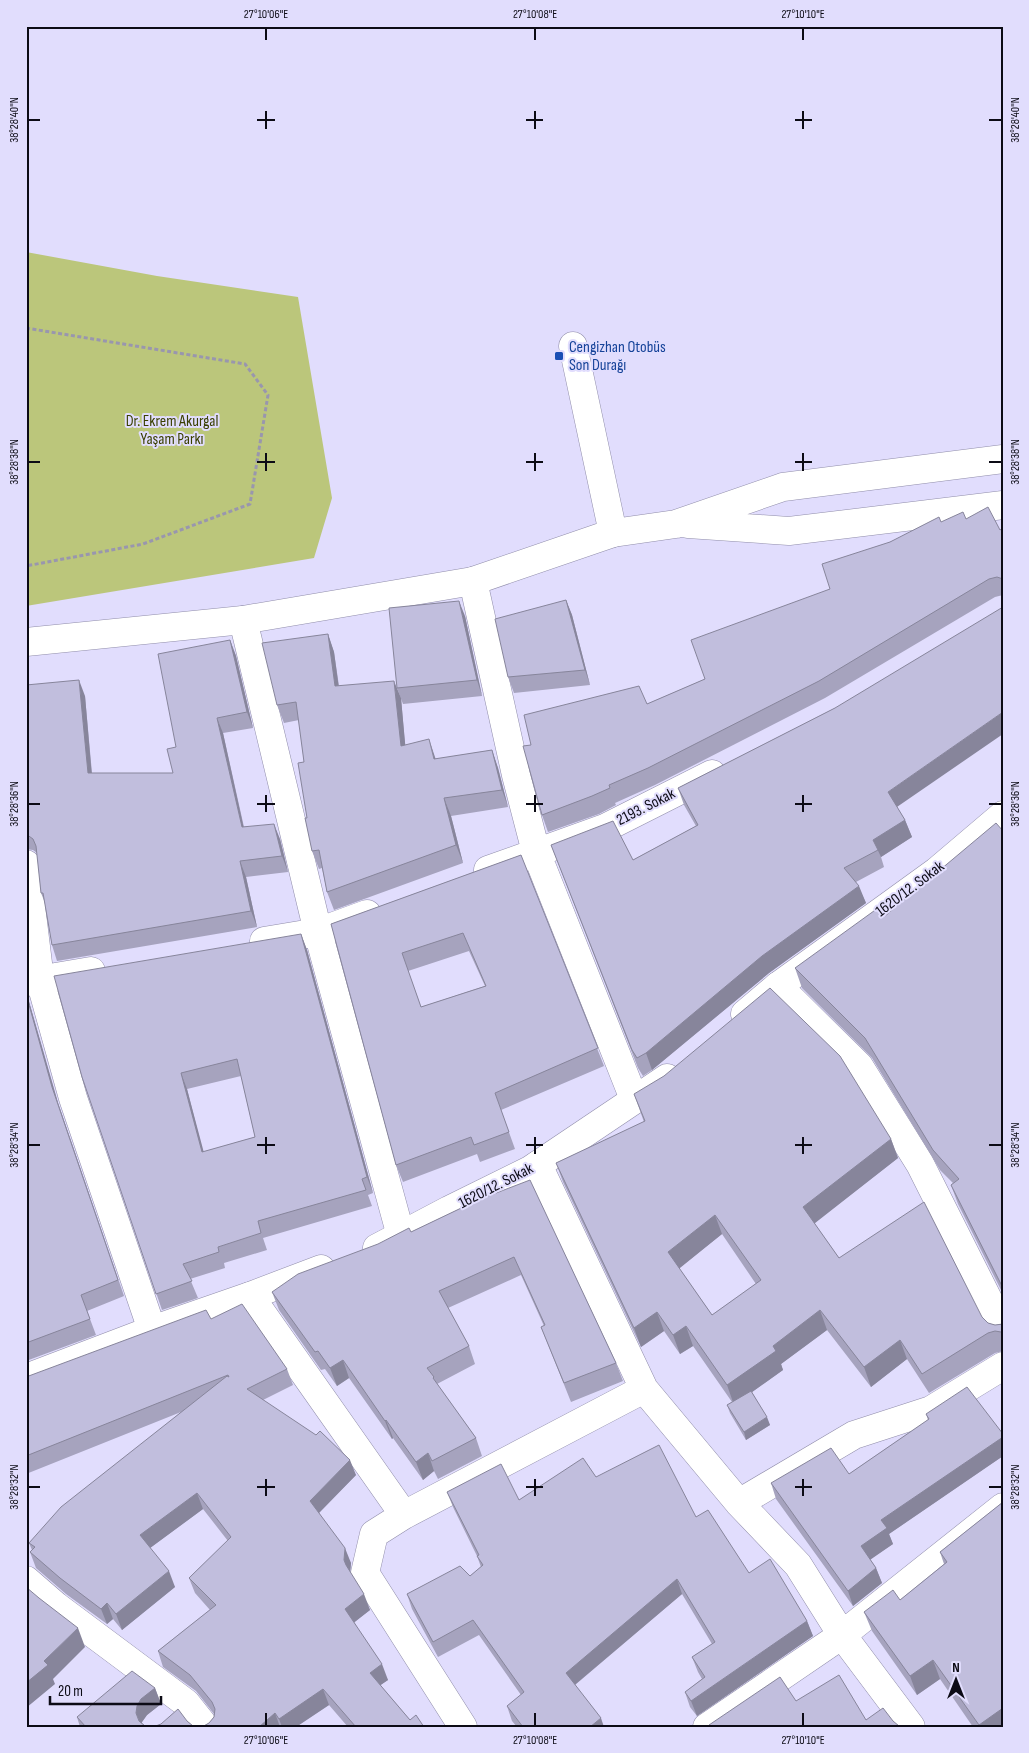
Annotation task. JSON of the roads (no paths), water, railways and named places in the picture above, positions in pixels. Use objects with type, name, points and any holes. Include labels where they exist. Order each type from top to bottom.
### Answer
[{"type":"street","points":[[573,346],[614,533]]},
{"type":"street","points":[[26,642],[244,620],[473,581],[614,533],[676,524],[783,487],[1003,459]]},
{"type":"street","points":[[676,524],[789,531],[1003,505]]},
{"type":"street","points":[[473,581],[516,774],[536,852],[634,1099]]},
{"type":"street","points":[[244,620],[318,932],[401,1236]]},
{"type":"street","name":"2193. Sokak","points":[[464,879],[605,828],[736,761]]},
{"type":"street","name":"1620/12. Sokak","points":[[727,1029],[778,986],[936,870],[1003,815]]},
{"type":"street","points":[[26,864],[33,981],[152,1330]]},
{"type":"street","points":[[242,945],[318,932],[391,905]]},
{"type":"street","points":[[33,981],[117,967]]},
{"type":"street","points":[[778,986],[859,1066],[920,1164],[1003,1329]]},
{"type":"street","name":"1620/12. Sokak","points":[[26,1378],[379,1247],[538,1165],[634,1099],[661,1083],[683,1065]]},
{"type":"street","points":[[538,1165],[644,1389],[739,1503],[798,1564],[842,1635],[911,1727]]},
{"type":"street","points":[[250,1296],[404,1515]]},
{"type":"street","points":[[739,1503],[854,1435],[931,1410],[1003,1366]]},
{"type":"street","points":[[463,1727],[365,1572],[374,1534],[404,1515],[644,1389]]},
{"type":"street","points":[[707,1727],[842,1635],[1003,1507]]},
{"type":"street","points":[[26,1580],[56,1606],[186,1703],[205,1727]]},
{"type":"street","points":[[164,1721],[186,1703]]},
{"type":"place","name":"Cengizhan Otobüs Son Durağı","points":[[559,356]]},
{"type":"park label","name":"Dr. Ekrem Akurgal Yaşam Parkı","points":[[172,430]]}]
